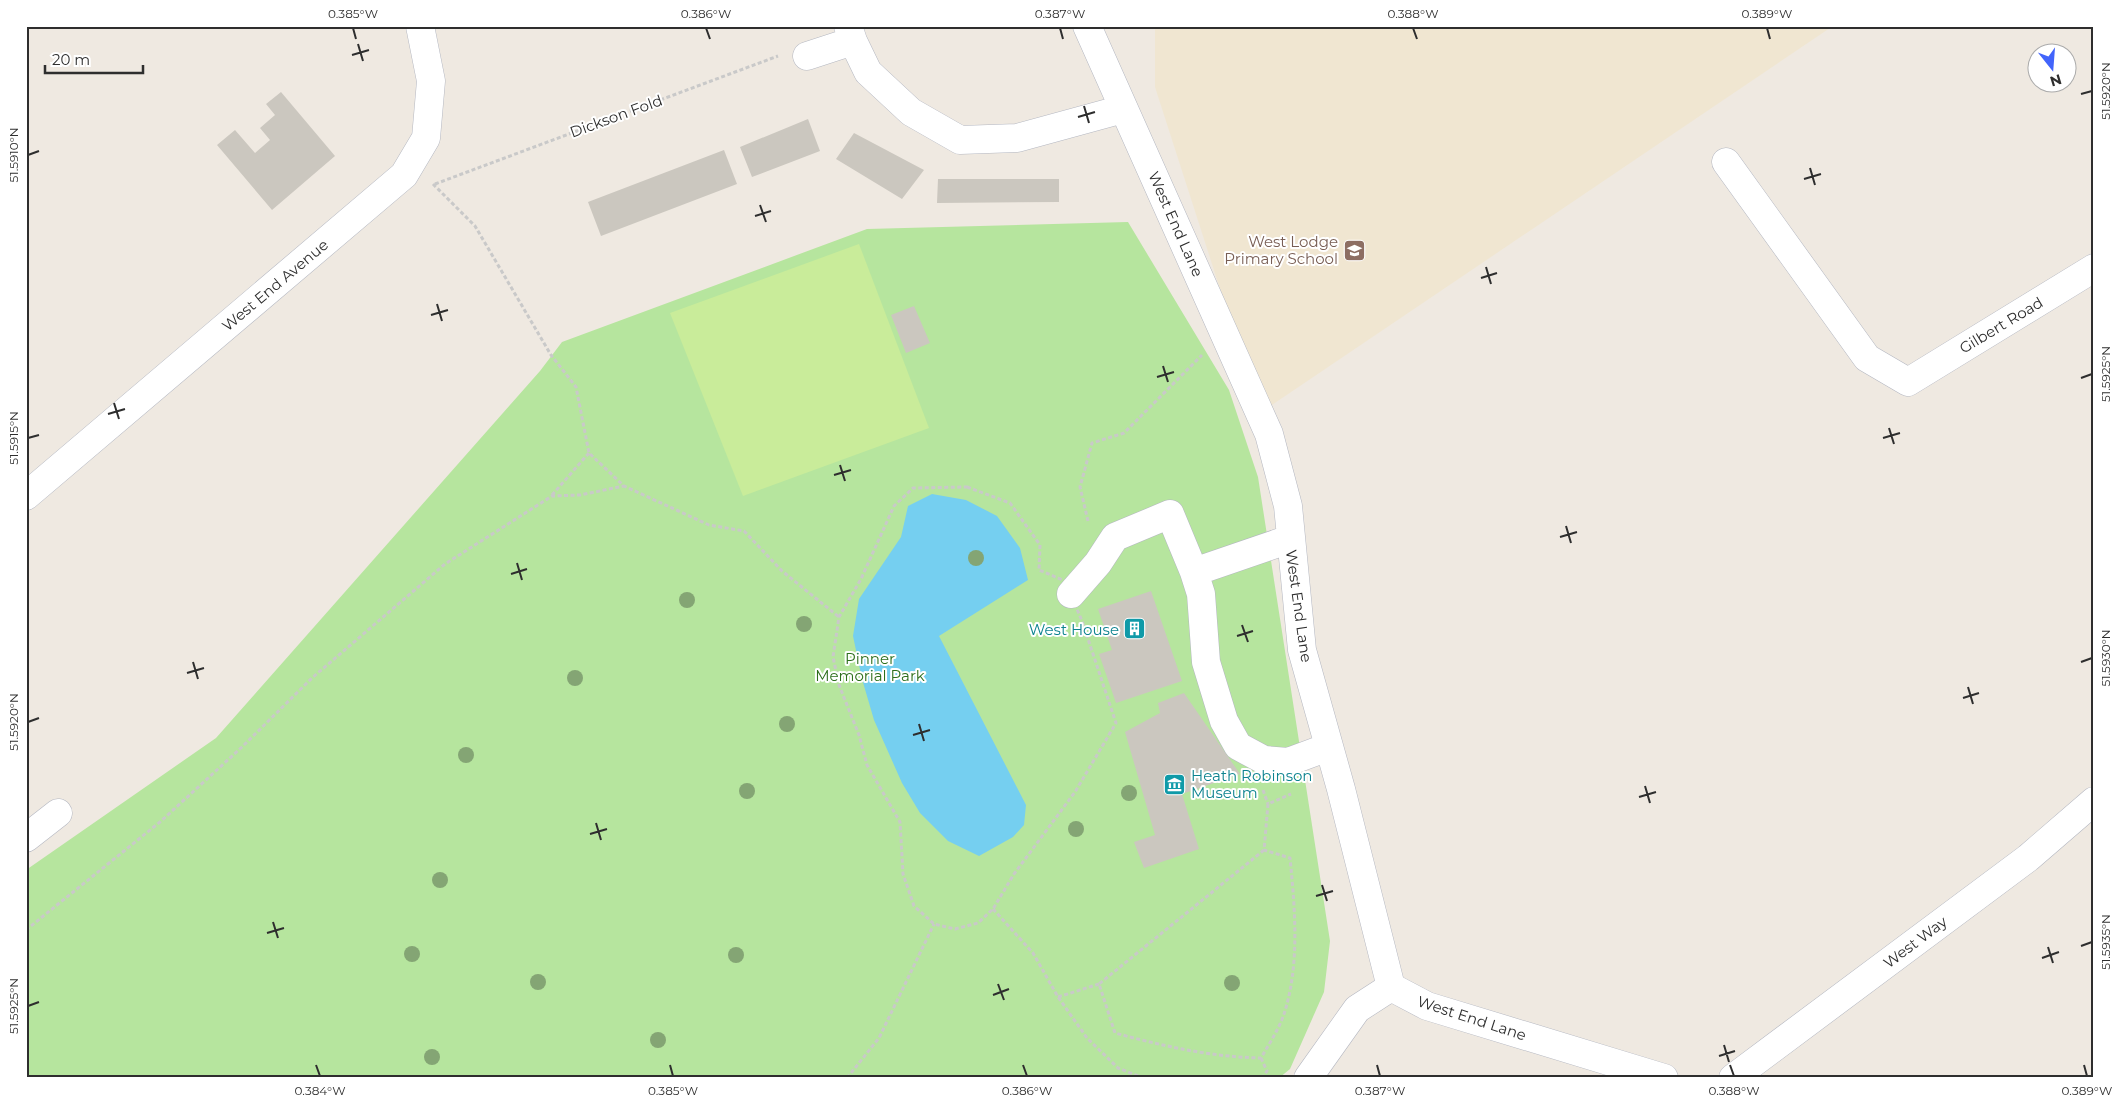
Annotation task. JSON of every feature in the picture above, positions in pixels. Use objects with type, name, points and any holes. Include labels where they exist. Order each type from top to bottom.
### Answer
[{"type":"street","name":"West End Avenue","points":[[26,496],[404,174],[426,138],[431,81],[420,26]]},
{"type":"street","name":"West End Lane","points":[[1087,26],[1269,434],[1288,506],[1302,650],[1341,789],[1391,987],[1427,1006],[1664,1078]]},
{"type":"street","points":[[807,56],[851,34],[868,72],[911,112],[960,140],[1017,138],[1124,109]]},
{"type":"street","name":"Gilbert Road","points":[[1726,162],[1867,358],[1908,382],[2094,268]]},
{"type":"street","points":[[1071,594],[1098,563],[1115,537],[1170,514],[1201,594],[1206,662],[1224,721],[1238,746],[1264,760],[1288,762],[1328,747]]},
{"type":"street","points":[[1194,572],[1290,539]]},
{"type":"street","name":"West Way","points":[[1733,1078],[2028,858],[2094,801]]},
{"type":"street","points":[[26,838],[58,813]]},
{"type":"street","points":[[1308,1078],[1357,1009],[1391,987]]},
{"type":"path","name":"Dickson Fold","points":[[433,184],[779,56]]},
{"type":"path","points":[[404,174],[433,184],[475,226],[551,355],[576,387],[589,453],[624,486],[710,525],[744,531],[782,571],[838,616]]},
{"type":"path","points":[[1098,563],[1080,487],[1092,443],[1124,433],[1206,351],[1219,321]]},
{"type":"path","points":[[26,930],[160,822],[242,747],[312,678],[445,564],[552,496],[589,453]]},
{"type":"path","points":[[552,496],[580,495],[624,486]]},
{"type":"path","points":[[913,488],[967,488],[1010,503],[1040,545],[1039,570],[1066,581],[1082,621],[1116,722],[1075,792],[1014,874],[993,909],[978,923],[955,929],[934,924],[914,906],[903,874],[900,822],[866,765],[859,735],[839,685],[833,657],[838,616],[860,579],[894,506],[913,488]]},
{"type":"path","points":[[1058,997],[1099,984],[1264,850],[1268,804],[1294,793]]},
{"type":"path","points":[[1261,1058],[1284,1014],[1294,969],[1293,890],[1290,858],[1264,850]]},
{"type":"path","points":[[993,909],[1033,953],[1058,997],[1087,1038],[1118,1068],[1143,1078]]},
{"type":"path","points":[[847,1078],[879,1038],[934,924]]},
{"type":"path","points":[[1099,984],[1115,1033],[1164,1047],[1261,1058]]},
{"type":"path","points":[[1261,1058],[1267,1071],[1262,1078]]},
{"type":"shaded area","name":"West Lodge Primary School","points":[[1155,26],[1829,26],[1830,28],[1260,413],[1155,87]]},
{"type":"green space","name":"Pinner Memorial Park","points":[[1128,222],[1229,390],[1258,477],[1330,941],[1324,992],[1290,1069],[1279,1078],[26,1078],[26,870],[216,738],[540,371],[562,342],[867,229]]},
{"type":"green space","points":[[859,244],[929,428],[743,496],[670,313]]},
{"type":"water","points":[[932,494],[966,500],[997,516],[1020,548],[1028,580],[939,636],[1026,805],[1024,825],[1013,837],[979,856],[948,841],[920,813],[902,783],[874,720],[862,679],[853,636],[859,599],[901,537],[908,506]]},
{"type":"building","points":[[281,92],[335,156],[272,210],[217,145],[235,130],[255,153],[270,140],[260,128],[275,115],[266,104]]},
{"type":"building","points":[[808,119],[820,151],[752,177],[740,147]]},
{"type":"building","points":[[854,133],[924,170],[902,199],[836,159]]},
{"type":"building","points":[[724,150],[737,184],[601,236],[588,202]]},
{"type":"building","points":[[938,179],[1059,179],[1059,202],[937,203]]},
{"type":"building","points":[[914,306],[930,343],[906,353],[891,315]]},
{"type":"building","name":"West House","points":[[1151,591],[1182,681],[1116,703],[1099,654],[1112,650],[1098,609]]},
{"type":"building","name":"Heath Robinson Museum","points":[[1184,693],[1240,774],[1182,794],[1199,849],[1144,868],[1134,842],[1155,835],[1125,732],[1160,713],[1158,703]]},
{"type":"place","name":"West Lodge Primary School","points":[[1354,250]]},
{"type":"place","name":"West House","points":[[1135,629]]},
{"type":"place","name":"Heath Robinson Museum","points":[[1175,784]]}]
